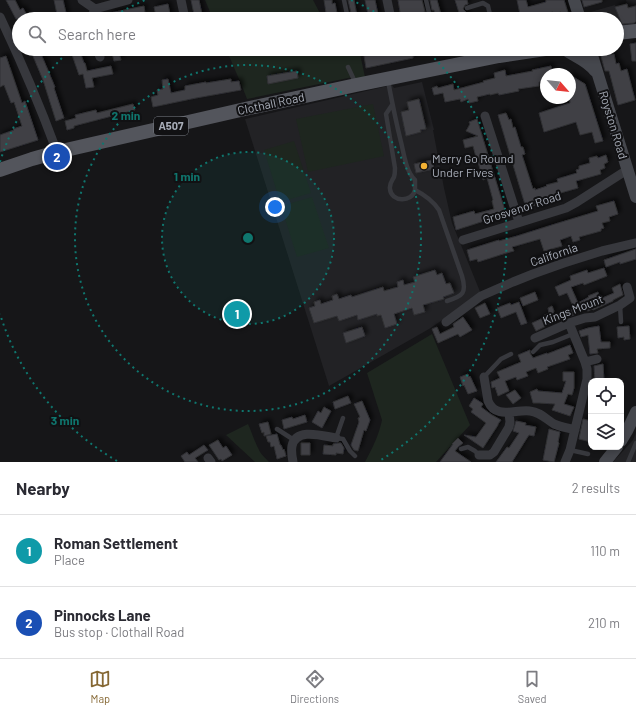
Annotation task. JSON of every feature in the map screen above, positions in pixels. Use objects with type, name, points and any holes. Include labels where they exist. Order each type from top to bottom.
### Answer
[{"type":"main road","points":[[574,0],[576,12]]},
{"type":"main road","points":[[624,32],[636,31]]},
{"type":"main road","name":"Clothall Road","points":[[0,170],[56,152],[245,109],[388,79],[485,56]]},
{"type":"main road","name":"Royston Road","points":[[576,56],[593,68],[598,76]]},
{"type":"main road","name":"Royston Road","points":[[592,56],[636,197]]},
{"type":"main road","points":[[624,436],[636,412]]},
{"type":"main road","points":[[605,462],[615,450]]},
{"type":"street","points":[[82,0],[94,8],[128,0]]},
{"type":"street","points":[[181,0],[184,12]]},
{"type":"street","points":[[387,0],[390,12]]},
{"type":"street","points":[[93,12],[94,8]]},
{"type":"street","points":[[0,17],[3,31],[12,46]]},
{"type":"street","points":[[18,56],[41,110],[56,152]]},
{"type":"street","points":[[486,116],[519,222]]},
{"type":"street","name":"Grosvenor Road","points":[[463,240],[566,208],[627,170]]},
{"type":"street","name":"California","points":[[446,322],[481,296],[533,274],[602,251],[636,243]]},
{"type":"street","name":"Kings Mount","points":[[535,338],[569,323],[595,317],[620,305],[630,298],[627,287]]},
{"type":"street","points":[[565,462],[570,450],[587,378],[587,369],[569,323]]},
{"type":"street","points":[[584,362],[597,359]]},
{"type":"street","points":[[484,377],[490,404],[495,410],[505,413],[524,411],[536,412],[556,425],[575,430]]},
{"type":"street","points":[[479,455],[490,455],[494,452],[509,427],[509,413]]},
{"type":"street","points":[[293,462],[292,446],[294,440],[300,435],[310,434],[336,438]]},
{"type":"lane","points":[[344,0],[347,12]]},
{"type":"lane","points":[[426,0],[429,12]]},
{"type":"lane","points":[[467,8],[483,3],[488,6],[489,12]]},
{"type":"lane","points":[[348,67],[356,85]]},
{"type":"lane","points":[[388,79],[392,105],[406,162],[412,177],[415,180],[415,190],[409,197],[402,200],[394,198],[389,190],[390,183],[395,175],[395,168],[386,114],[392,105]]},
{"type":"lane","points":[[415,190],[432,201],[439,210],[465,285],[463,292],[458,298],[447,301]]},
{"type":"lane","points":[[620,305],[621,322]]},
{"type":"lane","points":[[533,352],[540,345],[553,342],[573,334]]},
{"type":"lane","points":[[484,377],[501,359],[512,354]]},
{"type":"lane","points":[[343,418],[336,438],[343,439],[350,451],[356,456]]},
{"type":"lane","points":[[277,429],[294,440]]},
{"type":"lane","points":[[628,462],[636,443]]},
{"type":"lane","points":[[461,449],[468,447],[479,455]]},
{"type":"lane","points":[[570,450],[588,454]]},
{"type":"shaded area","points":[[205,0],[313,0],[319,12],[210,12]]},
{"type":"shaded area","points":[[626,0],[636,0],[636,25],[624,27],[624,12],[590,12],[615,5],[615,7],[627,4]]},
{"type":"shaded area","points":[[229,56],[360,56],[365,77],[355,80],[353,77],[247,99]]},
{"type":"shaded area","points":[[422,82],[434,130],[444,188],[452,223],[481,294],[429,329],[329,386],[245,119],[392,85],[394,88]]},
{"type":"shaded area","points":[[373,104],[384,156],[308,172],[296,119]]},
{"type":"shaded area","points":[[294,141],[311,193],[280,202],[264,150]]},
{"type":"shaded area","points":[[312,197],[329,248],[297,257],[281,206]]},
{"type":"shaded area","points":[[432,334],[470,425],[436,462],[365,462],[373,447],[382,420],[367,373]]},
{"type":"shaded area","points":[[248,424],[260,452],[269,462],[255,462],[226,435]]},
{"type":"shaded area","points":[[636,433],[636,462],[613,462],[624,450],[633,440]]},
{"type":"building","points":[[6,0],[15,0],[20,10],[23,8],[25,12],[12,12]]},
{"type":"building","points":[[54,0],[63,0],[66,12],[57,12]]},
{"type":"building","points":[[191,0],[199,0],[202,12],[194,12]]},
{"type":"building","points":[[324,0],[332,0],[332,4],[335,3],[337,12],[326,12]]},
{"type":"building","points":[[348,0],[354,0],[356,12],[351,12]]},
{"type":"building","points":[[365,0],[375,0],[378,12],[368,12]]},
{"type":"building","points":[[398,0],[422,0],[425,12],[400,12]]},
{"type":"building","points":[[430,0],[437,0],[440,12],[434,12],[434,10],[432,10]]},
{"type":"building","points":[[455,0],[467,0],[468,4],[465,5],[463,9],[466,12],[459,12]]},
{"type":"building","points":[[517,0],[526,0],[528,7],[546,2],[546,0],[564,0],[568,12],[553,12],[520,12]]},
{"type":"building","points":[[582,0],[602,0],[602,2],[584,7]]},
{"type":"building","points":[[168,4],[170,12],[155,12],[154,7]]},
{"type":"building","points":[[627,4],[628,8],[636,6],[636,21],[634,23],[624,24],[624,12],[617,12],[615,7]]},
{"type":"building","points":[[144,6],[145,12],[115,12]]},
{"type":"building","points":[[636,43],[636,61],[632,61],[630,44]]},
{"type":"building","points":[[6,56],[22,103],[25,101],[38,140],[0,152],[0,135],[22,126],[14,102],[11,103],[4,85],[0,87],[0,58]]},
{"type":"building","points":[[33,56],[42,56],[55,87],[54,88],[64,118],[56,121],[43,80]]},
{"type":"building","points":[[72,56],[82,56],[87,71],[111,66],[113,74],[92,78],[94,87],[86,88],[83,74],[79,75]]},
{"type":"building","points":[[113,56],[120,56],[121,60],[114,61]]},
{"type":"building","points":[[364,56],[413,56],[413,58],[366,68]]},
{"type":"building","points":[[601,56],[614,56],[616,64],[619,63],[621,71],[627,69],[635,100],[618,105],[609,71],[605,71]]},
{"type":"building","points":[[540,68],[539,86],[518,89],[519,91],[499,95],[498,93],[477,97],[478,101],[469,103],[468,99],[461,102],[460,99],[445,102],[443,93],[434,95],[432,88],[453,84],[454,90],[495,78],[494,73],[505,70],[506,76],[533,71],[532,70]]},
{"type":"building","points":[[297,71],[298,78],[268,84],[267,76]]},
{"type":"building","points":[[168,79],[171,93],[185,90],[185,86],[231,79],[231,82],[239,81],[241,90],[153,107],[151,97],[158,95],[157,90],[163,89],[162,80]]},
{"type":"building","points":[[576,79],[585,84],[603,141],[595,143],[592,132],[580,135],[576,122],[544,132],[539,113],[567,104],[576,104]]},
{"type":"building","points":[[419,99],[426,129],[406,136],[401,112],[409,110],[407,102]]},
{"type":"building","points":[[133,104],[135,110],[74,126],[74,128],[67,130],[65,121],[76,118],[75,115],[96,110],[97,113]]},
{"type":"building","points":[[506,113],[509,120],[511,119],[513,128],[515,127],[521,147],[523,147],[525,154],[522,155],[533,189],[535,188],[535,190],[558,182],[557,179],[577,173],[576,170],[579,169],[579,166],[590,163],[589,158],[597,156],[598,158],[606,155],[608,162],[604,164],[605,168],[600,170],[601,174],[576,181],[578,188],[557,194],[558,198],[526,208],[498,115]]},
{"type":"building","points":[[477,119],[506,214],[456,230],[453,217],[474,211],[475,214],[494,209],[487,178],[483,180],[478,162],[472,164],[471,158],[476,157],[473,146],[465,148],[463,140],[478,136],[466,131],[470,124],[469,122]]},
{"type":"building","name":"Merry Go Round Under Fives","points":[[432,160],[434,169],[416,173],[414,164]]},
{"type":"building","points":[[614,201],[618,214],[609,217],[610,221],[602,223],[604,228],[601,229],[601,231],[579,237],[580,240],[573,242],[571,236],[560,240],[562,246],[544,251],[540,239],[512,247],[514,251],[478,262],[477,259],[470,261],[467,250],[598,211],[596,206]]},
{"type":"building","points":[[636,249],[636,259],[620,264],[620,262],[606,267],[604,260]]},
{"type":"building","points":[[547,255],[549,261],[532,266],[530,261]]},
{"type":"building","points":[[604,268],[607,276],[584,285],[583,283],[571,287],[578,303],[589,297],[588,296],[598,292],[600,299],[614,293],[612,288],[620,284],[623,295],[613,301],[588,311],[572,304],[567,293],[559,296],[555,287],[571,280],[570,276],[587,270],[588,273]]},
{"type":"building","points":[[435,270],[437,275],[442,273],[446,284],[450,283],[454,293],[443,297],[444,299],[423,305],[425,312],[414,315],[412,308],[394,314],[397,324],[385,328],[381,315],[377,316],[377,314],[358,320],[357,315],[339,321],[337,316],[314,323],[309,308],[315,306],[314,302],[320,300],[321,304],[333,300],[332,296],[337,294],[339,299],[351,295],[352,297],[383,287],[384,291],[398,287],[397,282],[403,280],[404,285],[415,282],[413,277]]},
{"type":"building","points":[[535,292],[538,300],[523,306],[520,298]]},
{"type":"building","points":[[519,302],[527,323],[521,325],[516,312],[501,318],[497,308],[510,303],[511,305]]},
{"type":"building","points":[[485,303],[490,314],[480,318],[475,308]]},
{"type":"building","points":[[552,306],[554,311],[548,325],[536,331],[532,323],[543,318],[543,316],[549,313],[548,308]]},
{"type":"building","points":[[574,308],[576,314],[559,321],[556,315]]},
{"type":"building","points":[[463,317],[472,330],[460,337],[458,334],[438,343],[432,329],[437,327],[440,334],[454,327],[453,324]]},
{"type":"building","points":[[599,326],[601,342],[610,342],[610,348],[597,349],[598,353],[590,354],[588,335],[581,337],[579,331]]},
{"type":"building","points":[[629,326],[630,339],[624,340],[624,337],[618,338],[617,327]]},
{"type":"building","points":[[362,327],[365,336],[346,343],[343,333]]},
{"type":"building","points":[[570,345],[573,353],[568,355],[570,359],[547,367],[548,369],[538,373],[536,368],[526,372],[528,376],[517,380],[516,377],[505,381],[509,391],[498,396],[495,387],[492,388],[491,382],[500,378],[497,372],[521,362],[518,355],[530,350],[533,358]]},
{"type":"building","points":[[603,364],[604,378],[595,378],[594,366]]},
{"type":"building","points":[[563,372],[574,372],[574,388],[572,395],[568,394],[564,404],[574,407],[570,416],[552,410],[555,404],[533,403],[530,392],[537,389],[538,391],[562,393],[566,381],[563,381]]},
{"type":"building","points":[[468,374],[477,391],[468,394],[460,377]]},
{"type":"building","points":[[515,390],[521,398],[513,404],[506,395]]},
{"type":"building","points":[[348,396],[351,403],[335,409],[333,402]]},
{"type":"building","points":[[474,398],[483,404],[481,407],[501,420],[483,448],[464,435],[476,437],[486,423],[471,412],[473,409],[469,406]]},
{"type":"building","points":[[362,401],[370,420],[366,431],[364,430],[358,451],[354,450],[351,445],[359,422],[358,418],[360,417],[354,404]]},
{"type":"building","points":[[324,407],[331,411],[322,428],[312,422],[318,411],[321,413]]},
{"type":"building","points":[[305,415],[307,422],[284,429],[282,420],[292,417],[293,419]]},
{"type":"building","points":[[583,419],[588,420],[588,441],[579,439]]},
{"type":"building","points":[[516,421],[526,423],[525,425],[536,427],[534,436],[529,435],[512,462],[496,462],[507,447],[509,448],[519,433],[513,431]]},
{"type":"building","points":[[268,422],[271,434],[264,436],[264,432],[262,433],[259,424]]},
{"type":"building","points":[[549,429],[560,432],[554,462],[543,460]]},
{"type":"building","points":[[277,434],[280,445],[283,450],[284,449],[286,456],[277,459],[274,446],[271,447],[266,436]]},
{"type":"building","points":[[458,438],[463,443],[455,451],[471,462],[440,462],[452,444]]},
{"type":"building","points":[[218,440],[223,448],[226,446],[232,455],[222,461],[221,459],[219,460],[209,445]]},
{"type":"building","points":[[301,443],[310,443],[310,455],[301,455]]},
{"type":"building","points":[[341,443],[344,448],[343,454],[323,454],[324,445],[333,446],[333,444]]},
{"type":"building","points":[[204,445],[208,450],[195,458],[198,462],[185,462],[181,456],[187,452],[189,455]]},
{"type":"place","name":"Pinnocks Lane","points":[[57,157]]},
{"type":"place","name":"Merry Go Round Under Fives","points":[[424,166]]},
{"type":"place","name":"Roman Settlement","points":[[237,314]]}]
